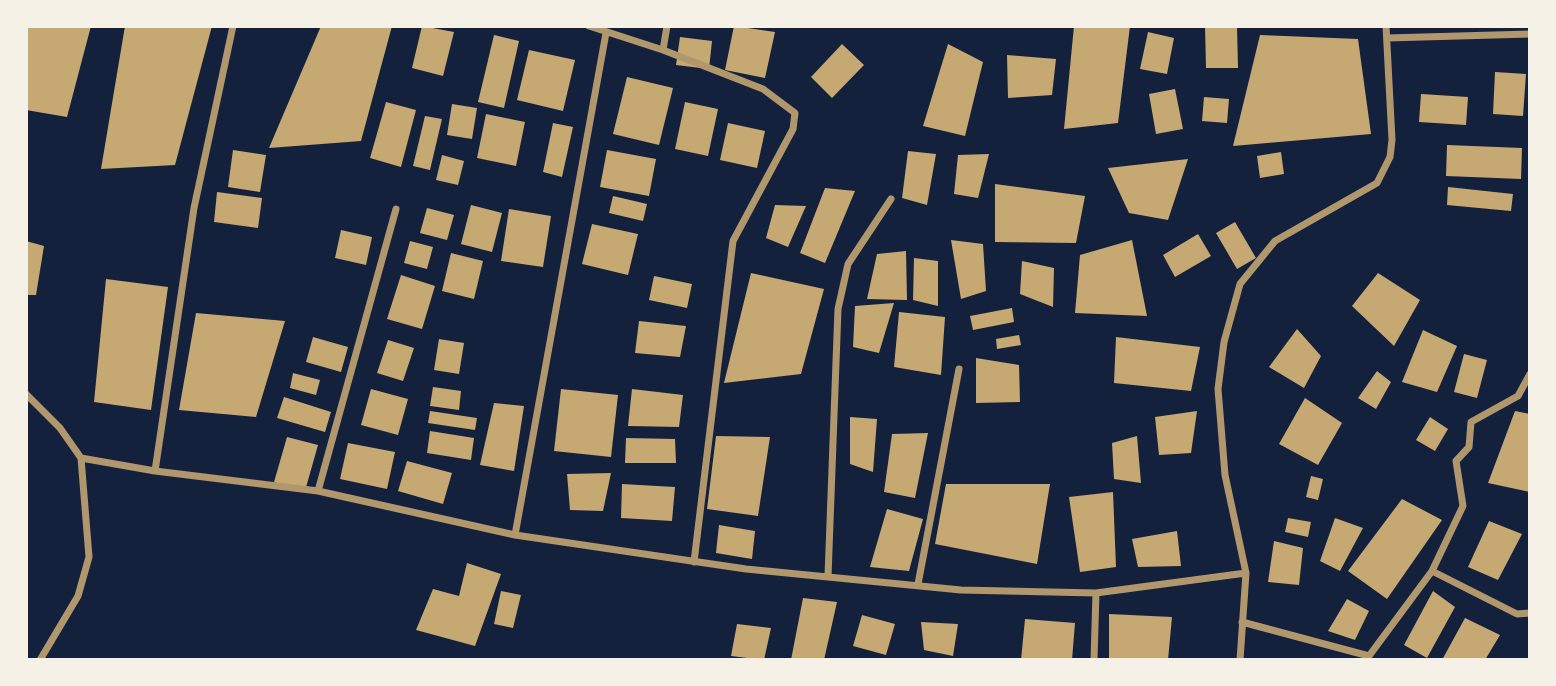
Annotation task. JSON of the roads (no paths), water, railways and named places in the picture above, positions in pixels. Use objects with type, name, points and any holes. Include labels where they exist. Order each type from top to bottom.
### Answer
[{"type":"street","points":[[155,471],[194,208],[233,26]]},
{"type":"street","points":[[589,26],[663,50],[763,89],[795,113],[793,129],[733,241],[694,562]]},
{"type":"street","points":[[663,50],[667,26]]},
{"type":"street","points":[[1240,660],[1246,573],[1224,475],[1218,389],[1224,342],[1240,284],[1275,241],[1377,183],[1390,157],[1392,140],[1386,26]]},
{"type":"street","points":[[515,535],[606,33]]},
{"type":"street","points":[[1387,38],[1530,34]]},
{"type":"street","points":[[828,576],[838,309],[848,264],[891,199]]},
{"type":"street","points":[[318,491],[397,209]]},
{"type":"street","points":[[918,584],[959,369]]},
{"type":"street","points":[[1242,622],[1369,656],[1432,571],[1463,506],[1456,461],[1469,447],[1471,422],[1518,396],[1530,374]]},
{"type":"street","points":[[26,394],[60,428],[81,458],[89,557],[78,596],[40,660]]},
{"type":"street","points":[[81,458],[155,471],[318,491],[515,535],[694,562],[961,590],[1096,593],[1124,586],[1246,573]]},
{"type":"street","points":[[1432,571],[1517,614],[1530,613]]},
{"type":"street","points":[[1094,660],[1096,593]]}]
